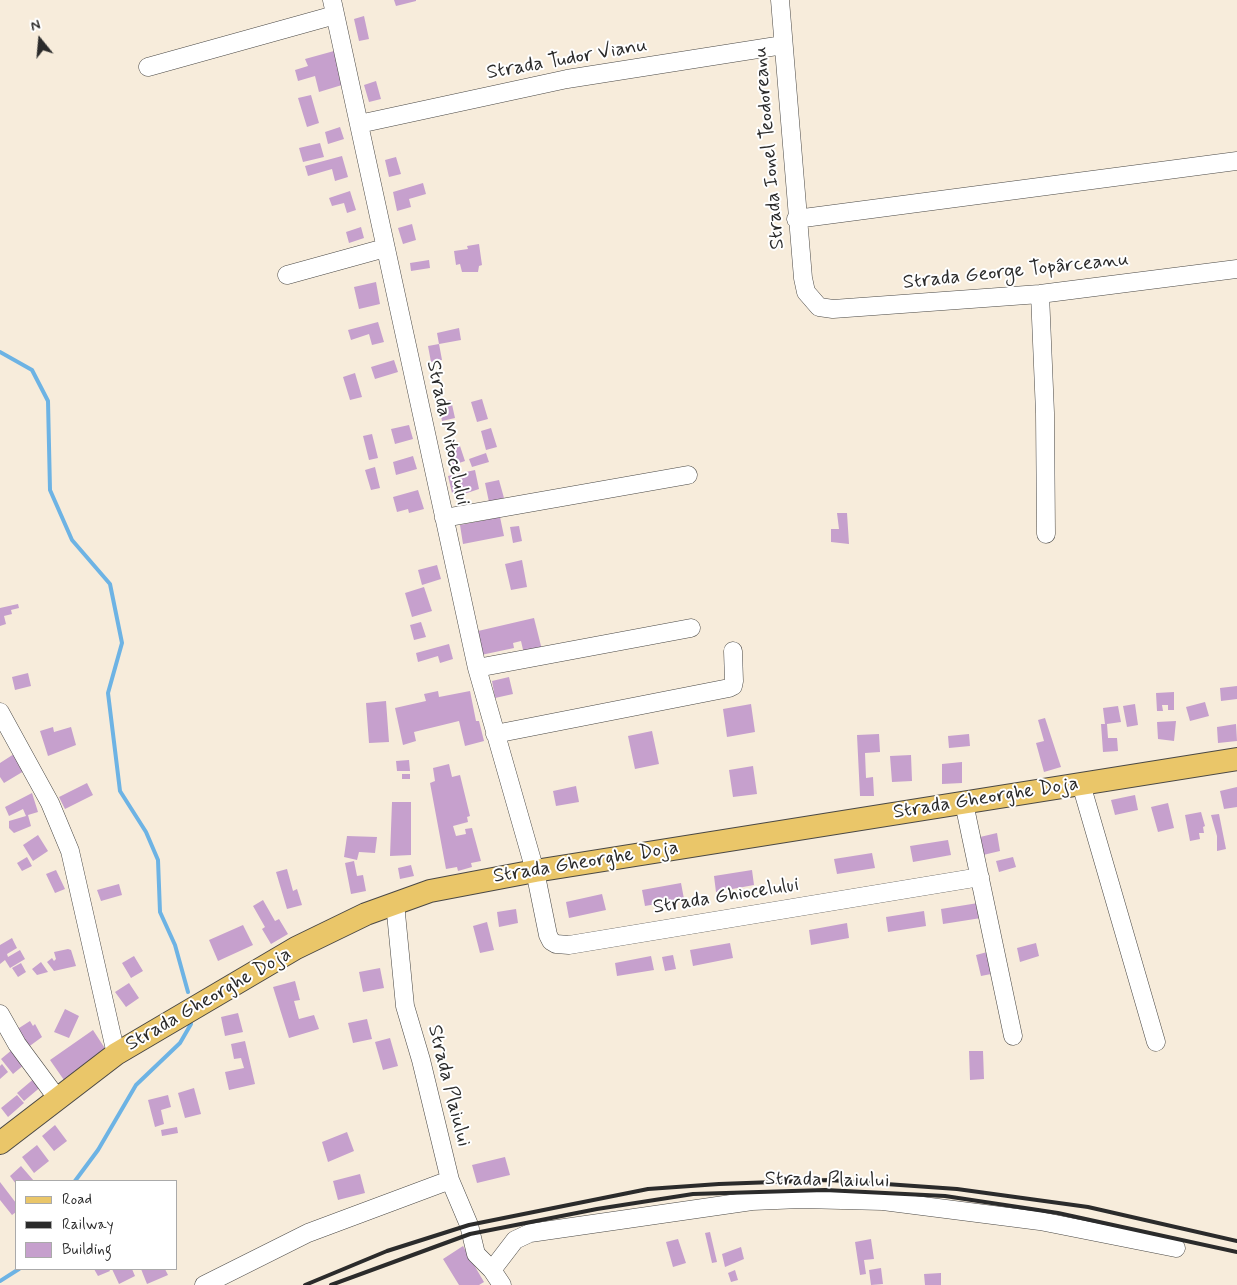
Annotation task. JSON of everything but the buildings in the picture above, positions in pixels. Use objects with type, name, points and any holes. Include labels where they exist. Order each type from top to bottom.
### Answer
[{"type":"main road","name":"Strada Gheorghe Doja","points":[[0,1143],[116,1054],[296,948],[395,903],[430,891],[535,871],[1237,759]]},
{"type":"street","name":"Strada Ionel Teodoreanu","points":[[780,0],[796,219],[802,278],[806,292]]},
{"type":"street","points":[[148,67],[333,8]]},
{"type":"street","name":"Strada Mitocelului","points":[[333,8],[477,668],[535,871]]},
{"type":"street","name":"Strada Tudor Vianu","points":[[359,124],[567,79],[783,44]]},
{"type":"street","points":[[796,219],[1237,161]]},
{"type":"street","points":[[288,275],[385,248]]},
{"type":"street","name":"Strada George Topârceanu","points":[[806,292],[820,307],[833,310],[1040,294],[1237,269]]},
{"type":"street","points":[[1040,294],[1045,413],[1046,534]]},
{"type":"street","points":[[444,518],[688,474]]},
{"type":"street","points":[[477,668],[691,628]]},
{"type":"street","points":[[495,734],[729,688],[733,686],[734,681],[733,651]]},
{"type":"street","points":[[0,712],[50,803],[70,850],[116,1054]]},
{"type":"street","points":[[1081,784],[1156,1042]]},
{"type":"street","points":[[964,803],[1013,1036]]},
{"type":"street","name":"Strada Ghiocelului","points":[[535,871],[548,935],[556,944],[562,945],[980,878]]},
{"type":"street","name":"Strada Plaiului","points":[[395,903],[405,1006],[421,1060],[450,1180],[469,1225],[476,1254],[492,1270],[502,1285]]},
{"type":"street","points":[[0,1014],[17,1044],[57,1098]]},
{"type":"street","points":[[204,1285],[308,1233],[450,1180]]},
{"type":"street","name":"Strada Plaiului","points":[[492,1270],[515,1240],[530,1233],[752,1201],[801,1199],[883,1201],[1040,1221],[1176,1248]]},
{"type":"waterway","points":[[0,352],[32,370],[48,401],[50,490],[72,540],[110,584],[122,643],[108,693],[120,791],[146,832],[158,860],[160,912],[175,945],[188,992]]},
{"type":"waterway","points":[[76,1180],[98,1150],[136,1085],[180,1043],[191,1024]]},
{"type":"waterway","points":[[0,1281],[17,1270]]},
{"type":"railway","points":[[305,1285],[387,1251],[469,1225],[648,1189],[719,1184],[829,1180],[957,1189],[1088,1207],[1237,1241]]},
{"type":"railway","points":[[331,1285],[470,1234],[597,1209],[693,1194],[825,1190],[945,1196],[1058,1213],[1237,1252]]}]
